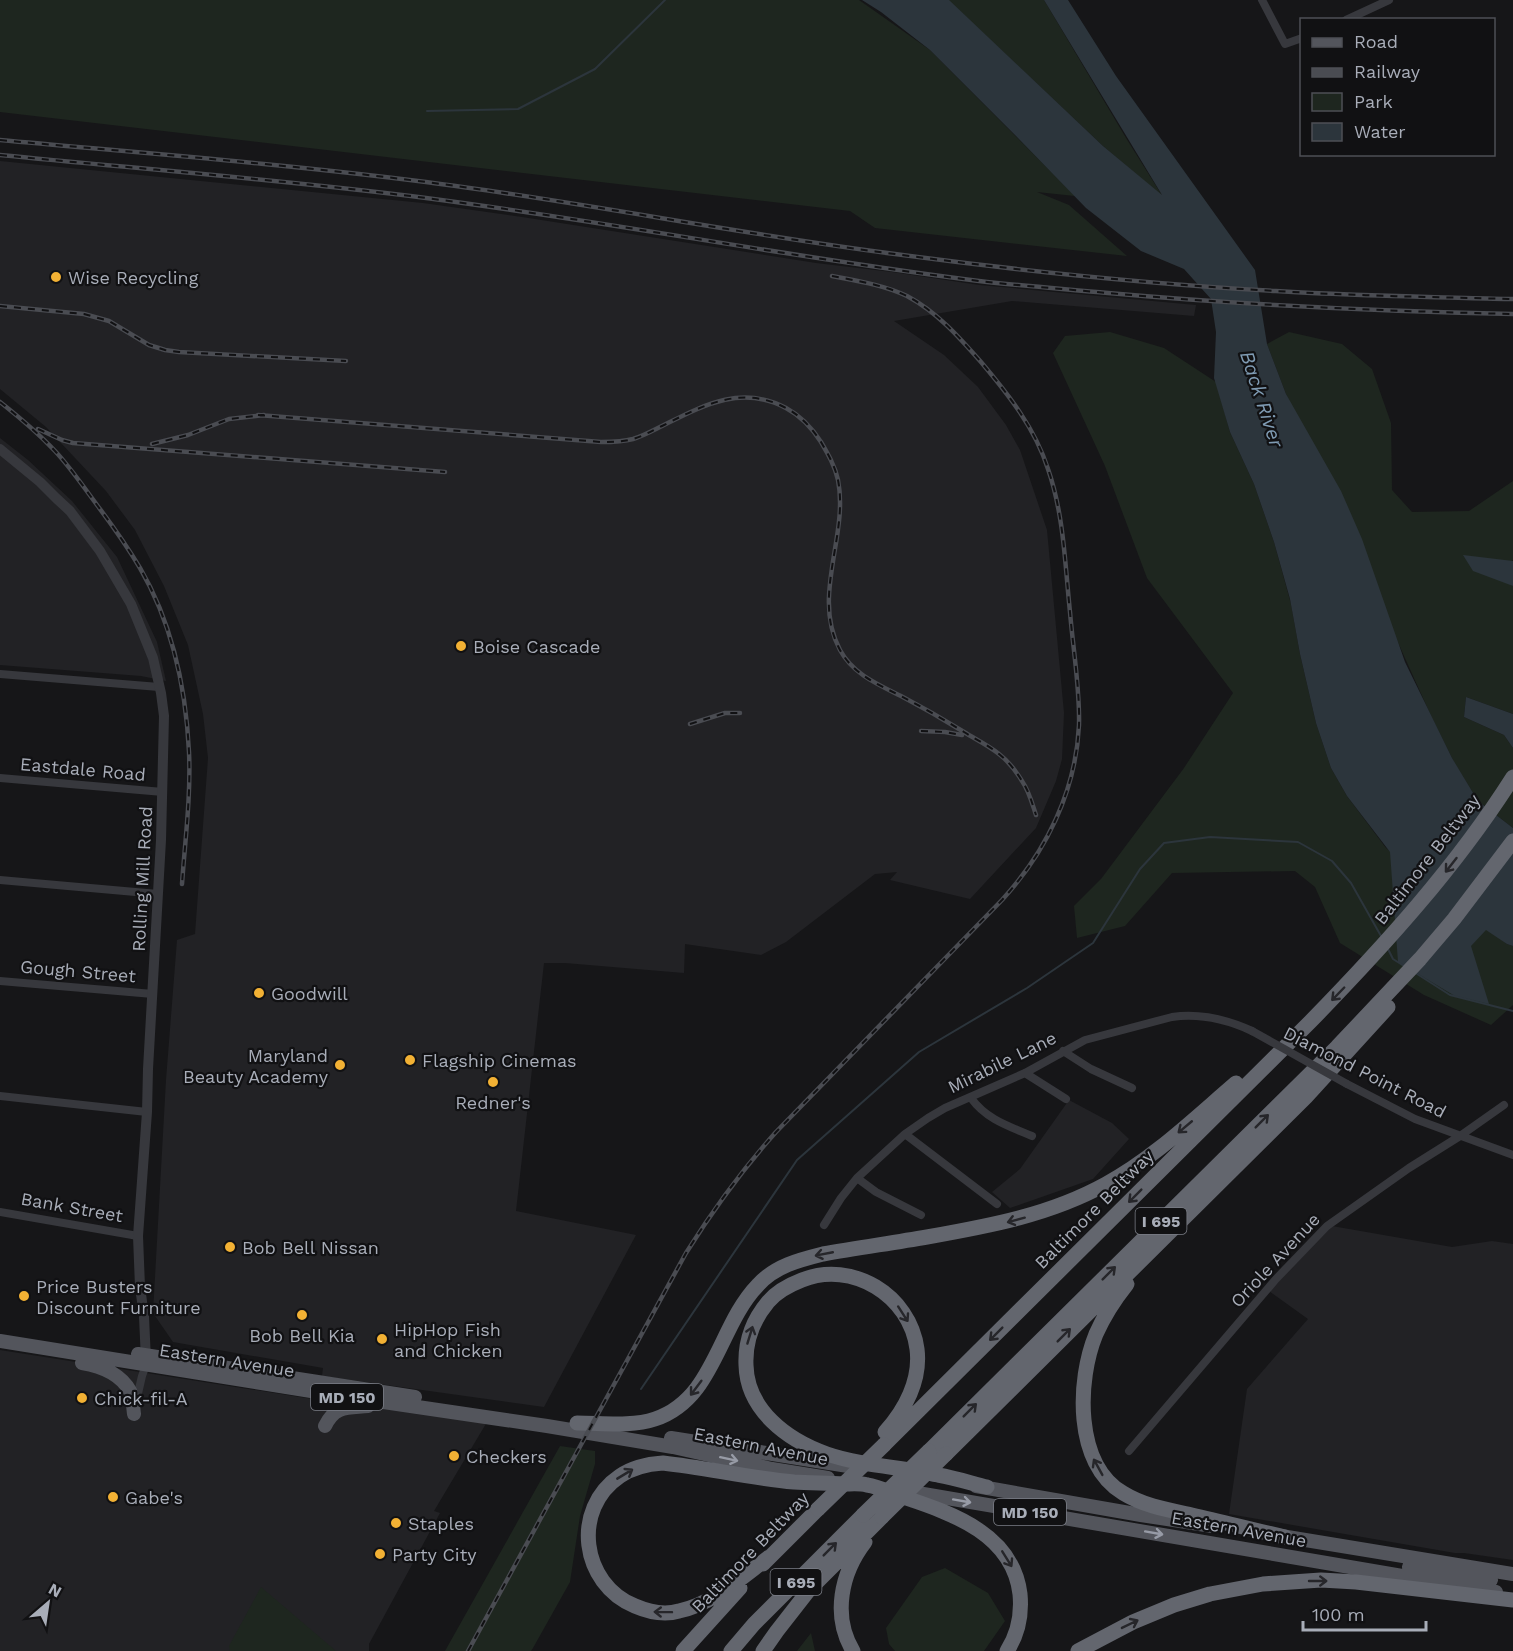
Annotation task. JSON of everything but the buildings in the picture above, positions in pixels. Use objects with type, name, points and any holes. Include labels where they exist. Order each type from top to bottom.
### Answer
[{"type":"highway","name":"Baltimore Beltway","points":[[683,1651],[708,1621],[880,1444],[1310,1022],[1365,965],[1426,896],[1486,818],[1513,777]]},
{"type":"highway","name":"I 695","points":[[731,1651],[863,1515],[1320,1064],[1395,993],[1513,842]]},
{"type":"highway","points":[[764,1651],[809,1590],[1306,1097],[1395,993]]},
{"type":"highway","points":[[578,1423],[633,1424],[644,1422],[667,1414],[686,1401],[700,1383],[752,1291],[767,1276],[785,1265],[823,1254],[970,1230],[1020,1219],[1066,1203],[1107,1184],[1155,1151],[1310,1022]]},
{"type":"highway","points":[[1203,1198],[1124,1288],[1100,1326],[1087,1362],[1084,1383],[1084,1424],[1088,1444],[1102,1474],[1115,1488],[1134,1499],[1149,1505],[1285,1537]]},
{"type":"highway","points":[[880,1444],[903,1408],[915,1379],[917,1350],[913,1332],[897,1304],[885,1292],[858,1278],[844,1275],[810,1276],[781,1290],[759,1315],[749,1335],[746,1349],[748,1383],[754,1397],[771,1422],[793,1438],[827,1454],[849,1460],[939,1475],[987,1487]]},
{"type":"highway","points":[[769,1557],[721,1593],[705,1602],[678,1612],[654,1612],[629,1604],[616,1595],[599,1577],[590,1553],[589,1528],[596,1504],[609,1486],[619,1476],[647,1464],[663,1463],[794,1482],[866,1484],[958,1518],[998,1545],[1011,1565],[1020,1591],[1019,1620],[1015,1636],[1007,1651]]},
{"type":"highway","points":[[853,1651],[844,1632],[841,1616],[844,1583],[861,1547],[882,1516]]},
{"type":"highway","points":[[1078,1651],[1133,1622],[1174,1605],[1210,1594],[1263,1584],[1320,1580],[1356,1582],[1513,1600]]},
{"type":"highway","points":[[675,1651],[708,1621]]},
{"type":"main road","name":"Eastern Avenue","points":[[2,1338],[578,1423],[987,1487],[1141,1515],[1508,1573]]},
{"type":"main road","points":[[2,1338],[55,1358],[105,1369],[120,1378],[130,1390],[134,1414]]},
{"type":"main road","name":"Eastern Avenue","points":[[146,1360],[397,1404],[486,1416],[673,1447],[772,1468],[1513,1594]]},
{"type":"main road","points":[[325,1426],[330,1416],[346,1408],[397,1404]]},
{"type":"main road","points":[[1270,1553],[1300,1551],[1491,1580],[1508,1573]]},
{"type":"street","points":[[1262,0],[1285,44],[1300,39]]},
{"type":"street","points":[[1350,18],[1389,0]]},
{"type":"street","name":"Rolling Mill Road","points":[[0,449],[56,498],[100,551],[131,604],[153,658],[164,716],[158,894],[147,1113],[138,1236],[146,1360]]},
{"type":"street","points":[[0,674],[159,687]]},
{"type":"street","name":"Eastdale Road","points":[[0,778],[163,792]]},
{"type":"street","points":[[0,880],[158,894]]},
{"type":"street","name":"Gough Street","points":[[0,981],[153,993]]},
{"type":"street","name":"Mirabile Lane","points":[[824,1225],[857,1178],[905,1134],[940,1110],[1025,1073],[1085,1040],[1172,1017],[1197,1015],[1239,1025]]},
{"type":"street","name":"Diamond Point Road","points":[[1239,1025],[1415,1119],[1513,1155]]},
{"type":"street","points":[[1063,1051],[1091,1069],[1132,1088]]},
{"type":"street","points":[[1025,1073],[1066,1099]]},
{"type":"street","points":[[0,1096],[147,1113]]},
{"type":"street","points":[[971,1098],[989,1116],[1032,1136]]},
{"type":"street","name":"Oriole Avenue","points":[[1129,1450],[1276,1279],[1327,1226],[1504,1105]]},
{"type":"street","points":[[905,1134],[997,1204]]},
{"type":"street","points":[[857,1178],[876,1192],[921,1215]]},
{"type":"street","name":"Bank Street","points":[[0,1212],[138,1236]]},
{"type":"street","points":[[134,1414],[146,1360]]},
{"type":"shaded area","points":[[0,161],[423,203],[816,263],[979,285],[1196,305],[1194,316],[1012,301],[894,321],[944,355],[978,387],[1006,425],[1020,450],[1047,530],[1064,713],[1062,759],[1056,781],[1036,828],[970,899],[890,880],[897,872],[875,874],[786,942],[761,955],[685,944],[684,973],[544,963],[516,1211],[636,1235],[544,1407],[322,1376],[323,1368],[173,1342],[153,1313],[166,1080],[177,940],[195,934],[208,758],[203,714],[188,645],[164,586],[135,530],[106,491],[46,427],[0,389]]},
{"type":"shaded area","points":[[0,438],[28,460],[72,501],[117,557],[157,642],[166,681],[141,676],[0,665]]},
{"type":"shaded area","points":[[1069,1100],[1112,1123],[1129,1139],[1093,1179],[1010,1208],[992,1192],[1020,1169]]},
{"type":"shaded area","points":[[1332,1226],[1452,1247],[1492,1241],[1513,1244],[1513,1560],[1455,1553],[1229,1514],[1247,1389],[1308,1319],[1269,1291]]},
{"type":"shaded area","points":[[0,1350],[306,1398],[487,1422],[434,1511],[440,1513],[369,1644],[369,1651],[0,1651]]},
{"type":"green space","points":[[0,0],[859,0],[930,50],[1075,196],[1037,192],[1069,205],[1127,256],[875,228],[850,211],[0,112]]},
{"type":"green space","points":[[948,0],[1044,0],[1163,197],[1103,146]]},
{"type":"green space","points":[[1110,332],[1164,348],[1216,382],[1230,432],[1254,484],[1274,542],[1291,604],[1316,723],[1331,768],[1347,796],[1386,848],[1507,944],[1513,946],[1513,1005],[1491,1025],[1424,995],[1340,943],[1315,887],[1295,871],[1172,873],[1125,926],[1077,938],[1074,906],[1101,879],[1184,768],[1233,693],[1147,578],[1105,466],[1053,353],[1065,336]]},
{"type":"green space","points":[[1289,332],[1342,344],[1372,369],[1391,423],[1392,490],[1412,512],[1469,511],[1513,481],[1513,561],[1510,584],[1513,586],[1513,714],[1466,697],[1464,717],[1504,735],[1513,748],[1513,828],[1478,801],[1454,762],[1432,718],[1286,394],[1267,344]]},
{"type":"green space","points":[[560,1446],[595,1451],[595,1464],[580,1516],[570,1582],[533,1648],[531,1651],[445,1651]]},
{"type":"green space","points":[[945,1568],[988,1593],[1005,1621],[984,1651],[895,1651],[889,1644],[886,1628],[922,1577]]},
{"type":"green space","points":[[261,1587],[336,1651],[230,1651],[229,1646]]},
{"type":"green space","points":[[811,1633],[815,1651],[797,1651]]},
{"type":"water","name":"Back River","points":[[862,0],[949,0],[1103,146],[1162,195],[1044,0],[1068,0],[1116,76],[1255,270],[1267,344],[1286,394],[1341,491],[1362,539],[1405,662],[1452,758],[1478,801],[1513,828],[1513,946],[1486,930],[1471,946],[1489,1004],[1455,996],[1398,962],[1390,852],[1347,796],[1331,768],[1316,723],[1290,599],[1274,542],[1254,484],[1230,432],[1214,378],[1216,332],[1211,299],[1184,269],[1141,251],[1086,208],[930,50]]},
{"type":"water","points":[[1463,555],[1513,561],[1513,586],[1473,571]]},
{"type":"water","points":[[1466,697],[1513,714],[1513,748],[1504,735],[1464,717]]},
{"type":"waterway","points":[[427,111],[518,109],[595,69],[665,0]]},
{"type":"waterway","points":[[641,1389],[797,1160],[919,1052],[1027,988],[1093,943],[1140,869],[1164,843],[1210,837],[1298,842],[1332,861],[1351,883],[1381,936]]},
{"type":"waterway","points":[[1388,949],[1393,959],[1404,966]]},
{"type":"waterway","points":[[1414,972],[1450,995],[1513,1011]]},
{"type":"railway","points":[[0,140],[267,164],[426,182],[836,246],[1133,281],[1276,291],[1513,299]]},
{"type":"railway","points":[[0,155],[267,180],[426,198],[841,262],[995,283],[1260,304],[1513,314]]},
{"type":"railway","points":[[468,1651],[686,1253],[707,1221],[763,1146],[1018,881],[1045,841],[1065,797],[1072,773],[1077,750],[1079,711],[1063,540],[1053,486],[1036,439],[1020,412],[991,374],[938,317],[918,302],[889,289],[832,276]]},
{"type":"railway","points":[[0,306],[84,314],[109,321],[149,345],[165,350],[346,361]]},
{"type":"railway","points":[[258,415],[609,442],[637,438],[692,411],[722,400],[753,398],[786,408],[810,427],[818,437],[831,460],[838,480],[839,523],[829,609],[832,629],[840,650],[852,666],[866,678],[940,718],[1002,757],[1024,785],[1036,815]]},
{"type":"railway","points":[[0,402],[42,438],[71,470],[130,552],[161,611],[181,681],[189,752],[182,884]]},
{"type":"railway","points":[[152,444],[188,435],[229,419],[264,415]]},
{"type":"railway","points":[[38,429],[73,443],[445,472]]},
{"type":"railway","points":[[690,724],[725,713],[740,713]]},
{"type":"railway","points":[[921,731],[962,735]]},
{"type":"place","name":"Wise Recycling","points":[[56,277]]},
{"type":"place","name":"Boise Cascade","points":[[461,646]]},
{"type":"place","name":"Goodwill","points":[[259,993]]},
{"type":"place","name":"Flagship Cinemas","points":[[410,1060]]},
{"type":"place","name":"Maryland Beauty Academy","points":[[340,1065]]},
{"type":"place","name":"Redner's","points":[[493,1082]]},
{"type":"place","name":"Bob Bell Nissan","points":[[230,1247]]},
{"type":"place","name":"Price Busters Discount Furniture","points":[[24,1296]]},
{"type":"place","name":"Bob Bell Kia","points":[[302,1315]]},
{"type":"place","name":"HipHop Fish and Chicken","points":[[382,1339]]},
{"type":"place","name":"Chick-fil-A","points":[[82,1398]]},
{"type":"place","name":"Checkers","points":[[454,1456]]},
{"type":"place","name":"Gabe's","points":[[113,1497]]},
{"type":"place","name":"Staples","points":[[396,1523]]},
{"type":"place","name":"Party City","points":[[380,1554]]}]
